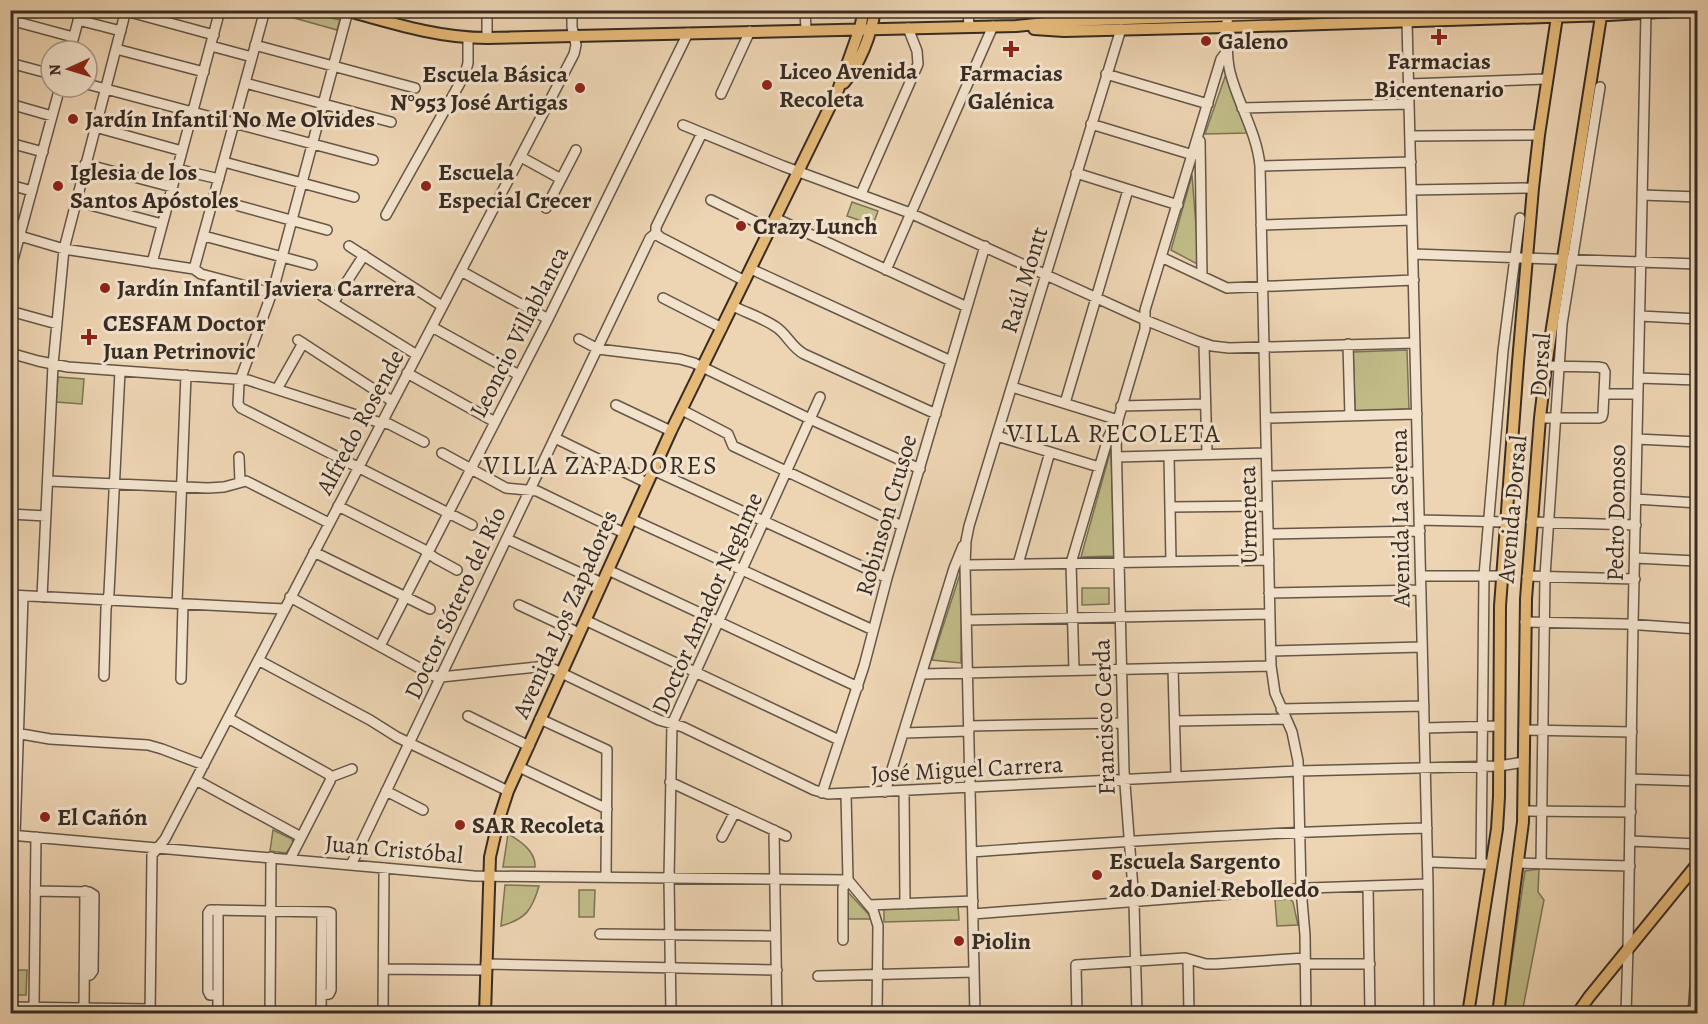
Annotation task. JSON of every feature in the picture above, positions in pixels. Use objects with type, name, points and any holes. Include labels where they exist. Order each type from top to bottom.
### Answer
[{"type":"main road","name":"Avenida Los Zapadores","points":[[838,90],[847,79],[863,50],[866,28],[864,10]]},
{"type":"main road","name":"Avenida Los Zapadores","points":[[484,1014],[489,876],[493,840],[508,792],[671,431],[838,90],[874,10]]},
{"type":"main road","points":[[1016,26],[1089,16],[1227,16],[1389,10]]},
{"type":"main road","points":[[346,11],[426,32],[468,38],[487,38],[993,26],[1016,26],[1054,31],[1121,29],[1227,16],[1314,24],[1692,10]]},
{"type":"main road","points":[[1314,24],[1322,20],[1326,12]]},
{"type":"main road","name":"Avenida Dorsal","points":[[1498,1014],[1524,811],[1525,622],[1540,418],[1546,366],[1568,259],[1602,13]]},
{"type":"main road","name":"Avenida Dorsal","points":[[1468,1014],[1486,864],[1498,813],[1499,636],[1517,367],[1539,135],[1557,14]]},
{"type":"main road","points":[[1577,1014],[1698,862]]},
{"type":"main road","points":[[1570,1014],[1589,997]]},
{"type":"street","points":[[152,263],[220,10]]},
{"type":"street","points":[[194,269],[265,10]]},
{"type":"street","points":[[487,10],[487,38]]},
{"type":"street","name":"Alfredo Rosende","points":[[150,1011],[153,852],[164,841],[574,54],[576,45],[573,36],[572,10]]},
{"type":"street","points":[[805,10],[806,30]]},
{"type":"street","points":[[968,10],[969,27]]},
{"type":"street","points":[[42,597],[53,365],[64,249],[126,11],[214,35]]},
{"type":"street","points":[[346,11],[272,293],[238,386],[238,402],[240,407],[472,525]]},
{"type":"street","name":"Pedro Donoso","points":[[1626,1014],[1646,12]]},
{"type":"street","points":[[10,20],[73,37],[79,15],[121,31]]},
{"type":"street","name":"Urmeneta","points":[[1227,16],[1227,51],[1230,70],[1256,144],[1260,166],[1270,651],[1273,684],[1294,741],[1298,771],[1306,1014]]},
{"type":"street","name":"Avenida La Serena","points":[[1407,21],[1428,862],[1429,1014]]},
{"type":"street","points":[[886,270],[993,26]]},
{"type":"street","points":[[861,194],[917,67],[917,51],[908,28]]},
{"type":"street","name":"Raúl Montt","points":[[885,792],[954,568],[966,541],[1121,29]]},
{"type":"street","points":[[721,94],[750,31]]},
{"type":"street","name":"Leoncio Villablanca","points":[[380,646],[548,318],[688,33]]},
{"type":"street","points":[[386,215],[465,74],[468,63],[468,38]]},
{"type":"street","points":[[255,45],[415,88]]},
{"type":"street","points":[[211,46],[252,57]]},
{"type":"street","points":[[116,49],[204,72]]},
{"type":"street","name":"Francisco Cerda","points":[[1137,1014],[1134,902],[1122,723],[1116,437],[1118,420],[1145,329],[1145,310],[1221,59],[1227,51]]},
{"type":"street","points":[[10,63],[39,71]]},
{"type":"street","points":[[1106,74],[1208,104]]},
{"type":"street","points":[[1409,84],[1548,80]]},
{"type":"street","points":[[245,83],[391,122]]},
{"type":"street","points":[[99,87],[373,160]]},
{"type":"street","name":"Dorsal","points":[[1541,864],[1543,622],[1563,313],[1568,259],[1600,87]]},
{"type":"street","points":[[11,265],[57,99]]},
{"type":"street","points":[[10,104],[52,116]]},
{"type":"street","points":[[1242,108],[1409,104]]},
{"type":"street","points":[[1091,124],[1193,154]]},
{"type":"street","points":[[683,125],[910,213],[1145,320],[1204,344],[1229,348],[1415,343]]},
{"type":"street","points":[[95,127],[182,151]]},
{"type":"street","name":"Francisco Cerda","points":[[1200,131],[1202,276]]},
{"type":"street","name":"Doctor Sótero del Río","points":[[351,864],[702,133]]},
{"type":"street","points":[[1410,136],[1539,135]]},
{"type":"street","points":[[10,143],[43,152]]},
{"type":"street","points":[[546,208],[576,150]]},
{"type":"street","points":[[521,157],[561,179]]},
{"type":"street","points":[[224,162],[354,197]]},
{"type":"street","points":[[1260,166],[1411,162]]},
{"type":"street","points":[[85,164],[172,187]]},
{"type":"street","points":[[177,169],[219,180]]},
{"type":"street","points":[[1076,173],[1178,205]]},
{"type":"street","points":[[10,185],[32,191]]},
{"type":"street","points":[[1411,190],[1533,188]]},
{"type":"street","points":[[1065,403],[1128,190]]},
{"type":"street","points":[[1642,195],[1698,197]]},
{"type":"street","points":[[214,199],[327,230]]},
{"type":"street","points":[[711,200],[886,270],[967,307]]},
{"type":"street","points":[[75,201],[162,224]]},
{"type":"street","name":"Avenida Dorsal","points":[[1486,864],[1483,766],[1484,576],[1502,366],[1520,218]]},
{"type":"street","points":[[1261,225],[1412,220]]},
{"type":"street","points":[[10,224],[21,232],[64,249],[194,269],[201,274],[272,293]]},
{"type":"street","points":[[656,232],[660,237],[745,280]]},
{"type":"street","points":[[204,236],[312,265]]},
{"type":"street","points":[[349,246],[442,306]]},
{"type":"street","name":"Robinson Crusoe","points":[[822,793],[858,687],[887,578],[985,246]]},
{"type":"street","points":[[1413,254],[1698,264]]},
{"type":"street","points":[[333,303],[364,255]]},
{"type":"street","points":[[1161,257],[1227,288],[1414,280]]},
{"type":"street","points":[[751,268],[951,360]]},
{"type":"street","points":[[461,271],[548,318]]},
{"type":"street","points":[[322,296],[417,355]]},
{"type":"street","points":[[663,298],[722,328]]},
{"type":"street","points":[[733,306],[778,328],[799,351],[936,414]]},
{"type":"street","points":[[10,311],[57,324]]},
{"type":"street","points":[[1640,316],[1698,319]]},
{"type":"street","points":[[432,327],[519,375]]},
{"type":"street","points":[[579,339],[598,349],[680,359],[694,363],[920,470]]},
{"type":"street","points":[[277,389],[301,341],[392,401]]},
{"type":"street","points":[[1204,344],[1207,454]]},
{"type":"street","points":[[1348,344],[1350,416]]},
{"type":"street","points":[[10,353],[53,365],[241,379],[389,424],[424,442]]},
{"type":"street","points":[[1502,366],[1517,367]]},
{"type":"street","points":[[1540,418],[1601,418],[1604,413],[1605,372],[1602,367],[1546,366]]},
{"type":"street","points":[[104,676],[120,370]]},
{"type":"street","points":[[407,373],[495,422]]},
{"type":"street","points":[[181,679],[180,603],[186,375]]},
{"type":"street","points":[[1638,378],[1698,380]]},
{"type":"street","points":[[1012,387],[1118,420]]},
{"type":"street","points":[[1604,394],[1638,394]]},
{"type":"street","name":"Doctor Amador Neghme","points":[[671,1014],[669,878],[672,724],[820,397]]},
{"type":"street","points":[[1122,406],[1206,404]]},
{"type":"street","points":[[616,405],[671,431]]},
{"type":"street","points":[[682,410],[728,434],[734,446],[902,526]]},
{"type":"street","points":[[1266,418],[1417,414]]},
{"type":"street","name":"Francisco Cerda","points":[[1074,670],[1071,563],[1108,438],[1118,420]]},
{"type":"street","points":[[997,436],[1099,467]]},
{"type":"street","points":[[555,438],[647,483]]},
{"type":"street","points":[[1637,439],[1698,442]]},
{"type":"street","points":[[1018,564],[1050,452]]},
{"type":"street","points":[[442,453],[506,488],[537,491],[624,533]]},
{"type":"street","points":[[1117,457],[1266,453]]},
{"type":"street","points":[[1169,456],[1171,561]]},
{"type":"street","points":[[239,457],[240,482]]},
{"type":"street","points":[[653,470],[887,578]]},
{"type":"street","points":[[1267,476],[1418,472]]},
{"type":"street","points":[[48,481],[217,488],[246,481],[329,523]]},
{"type":"street","points":[[1636,499],[1698,502]]},
{"type":"street","points":[[338,506],[423,549],[457,570]]},
{"type":"street","points":[[1170,507],[1267,506]]},
{"type":"street","points":[[10,514],[46,516]]},
{"type":"street","points":[[631,519],[873,630]]},
{"type":"street","points":[[1419,520],[1506,522]]},
{"type":"street","points":[[1531,522],[1636,525]]},
{"type":"street","points":[[1268,534],[1420,531]]},
{"type":"street","points":[[507,538],[602,583]]},
{"type":"street","name":"Raúl Montt","points":[[966,541],[975,1014]]},
{"type":"street","points":[[314,552],[429,609]]},
{"type":"street","points":[[1635,558],[1696,561]]},
{"type":"street","points":[[965,565],[1269,560]]},
{"type":"street","points":[[608,570],[858,687]]},
{"type":"street","points":[[1421,576],[1502,576]]},
{"type":"street","points":[[1527,576],[1635,579]]},
{"type":"street","points":[[1269,593],[1421,590]]},
{"type":"street","points":[[10,595],[285,609]]},
{"type":"street","points":[[13,835],[14,733],[23,596]]},
{"type":"street","points":[[290,597],[434,676],[441,677]]},
{"type":"street","points":[[519,605],[579,633]]},
{"type":"street","points":[[966,620],[1270,614]]},
{"type":"street","points":[[585,620],[839,740]]},
{"type":"street","points":[[1525,622],[1698,629]]},
{"type":"street","points":[[1270,651],[1422,647]]},
{"type":"street","points":[[258,660],[409,743],[508,792]]},
{"type":"street","name":"José Miguel Carrera","points":[[441,677],[547,666],[659,720],[683,727],[822,793],[835,795],[1298,771],[1499,766],[1524,762]]},
{"type":"street","points":[[922,674],[1271,666]]},
{"type":"street","points":[[1173,668],[1176,777]]},
{"type":"street","points":[[1281,710],[1424,706]]},
{"type":"street","points":[[468,716],[528,746]]},
{"type":"street","points":[[228,718],[331,777]]},
{"type":"street","points":[[540,719],[607,750],[606,877]]},
{"type":"street","points":[[1175,721],[1286,719]]},
{"type":"street","points":[[903,733],[969,728],[1122,723]]},
{"type":"street","points":[[1424,728],[1499,726]]},
{"type":"street","points":[[1524,730],[1632,732]]},
{"type":"street","points":[[14,733],[51,739],[148,746],[204,765]]},
{"type":"street","points":[[519,767],[607,809]]},
{"type":"street","points":[[290,859],[331,777],[352,769]]},
{"type":"street","points":[[1631,779],[1698,781]]},
{"type":"street","points":[[196,780],[301,837]]},
{"type":"street","points":[[670,782],[786,836]]},
{"type":"street","points":[[386,791],[423,810]]},
{"type":"street","points":[[904,792],[905,904]]},
{"type":"street","points":[[843,940],[843,888],[848,880],[846,794]]},
{"type":"street","points":[[1524,811],[1631,812]]},
{"type":"street","points":[[722,837],[735,812]]},
{"type":"street","points":[[972,852],[1299,831],[1427,828]]},
{"type":"street","points":[[774,830],[777,1014]]},
{"type":"street","name":"Juan Cristóbal","points":[[13,835],[489,876],[848,880]]},
{"type":"street","points":[[34,1007],[36,837]]},
{"type":"street","points":[[1630,841],[1698,844]]},
{"type":"street","points":[[270,1014],[271,857]]},
{"type":"street","points":[[1428,862],[1486,864]]},
{"type":"street","points":[[1518,863],[1630,866]]},
{"type":"street","points":[[383,1014],[384,868]]},
{"type":"street","points":[[848,880],[876,916],[878,1014]]},
{"type":"street","points":[[973,914],[1301,889],[1428,884]]},
{"type":"street","points":[[1368,886],[1370,1014]]},
{"type":"street","points":[[35,891],[85,891],[91,892],[94,897],[93,971],[90,975],[84,976],[84,1008]]},
{"type":"street","points":[[869,905],[972,901]]},
{"type":"street","points":[[218,1014],[214,910],[327,913],[321,1014]]},
{"type":"street","points":[[600,934],[776,936]]},
{"type":"street","points":[[1693,1014],[1698,948]]},
{"type":"street","points":[[1077,1014],[1076,965],[1188,959],[1206,964],[1305,961],[1370,964]]},
{"type":"street","points":[[1188,959],[1189,1014]]},
{"type":"street","points":[[384,969],[486,967],[777,970]]},
{"type":"street","points":[[818,976],[974,972]]},
{"type":"street","points":[[10,1007],[150,1011]]},
{"type":"shaded area","points":[[274,11],[302,11],[340,20],[337,30]]},
{"type":"shaded area","points":[[1226,74],[1247,133],[1205,134]]},
{"type":"shaded area","points":[[1192,175],[1199,265],[1171,250]]},
{"type":"shaded area","points":[[852,202],[878,211],[873,225],[847,216]]},
{"type":"shaded area","points":[[1407,350],[1409,409],[1355,411],[1353,352]]},
{"type":"shaded area","points":[[58,377],[84,379],[82,404],[56,402]]},
{"type":"shaded area","points":[[1111,449],[1114,556],[1081,557]]},
{"type":"shaded area","points":[[962,568],[961,663],[932,660]]},
{"type":"shaded area","points":[[1082,588],[1109,588],[1109,604],[1082,605]]},
{"type":"shaded area","points":[[273,830],[292,839],[293,844],[286,853],[270,851]]},
{"type":"shaded area","points":[[508,834],[530,851],[535,867],[503,867]]},
{"type":"shaded area","points":[[1539,869],[1538,892],[1544,900],[1522,1013],[1504,1013],[1525,871]]},
{"type":"shaded area","points":[[505,885],[539,886],[527,912],[522,917],[501,926]]},
{"type":"shaded area","points":[[579,890],[595,890],[594,917],[579,917]]},
{"type":"shaded area","points":[[846,890],[873,919],[846,919]]},
{"type":"shaded area","points":[[1290,899],[1293,902],[1298,925],[1277,926],[1275,900]]},
{"type":"shaded area","points":[[958,906],[959,920],[884,922],[884,908]]},
{"type":"shaded area","points":[[11,970],[27,970],[26,995],[11,995]]},
{"type":"place","name":"Farmacias Bicentenario","points":[[1439,37]]},
{"type":"place","name":"Galeno","points":[[1206,41]]},
{"type":"place","name":"Farmacias Galénica","points":[[1011,49]]},
{"type":"place","name":"Liceo Avenida Recoleta","points":[[767,85]]},
{"type":"place","name":"Escuela Básica N°953 José Artigas","points":[[580,88]]},
{"type":"place","name":"Jardín Infantil No Me Olvides","points":[[73,119]]},
{"type":"place","name":"Iglesia de los Santos Apóstoles","points":[[58,186]]},
{"type":"place","name":"Escuela Especial Crecer","points":[[426,186]]},
{"type":"place","name":"Crazy Lunch","points":[[741,226]]},
{"type":"place","name":"Jardín Infantil Javiera Carrera","points":[[105,288]]},
{"type":"place","name":"CESFAM Doctor Juan Petrinovic","points":[[89,337]]},
{"type":"place","name":"El Cañón","points":[[45,817]]},
{"type":"place","name":"SAR Recoleta","points":[[460,825]]},
{"type":"place","name":"Escuela Sargento 2do Daniel Rebolledo","points":[[1097,875]]},
{"type":"place","name":"Piolin","points":[[959,941]]},
{"type":"district","name":"VILLA RECOLETA","points":[[1114,433]]},
{"type":"district","name":"VILLA ZAPADORES","points":[[601,465]]}]
